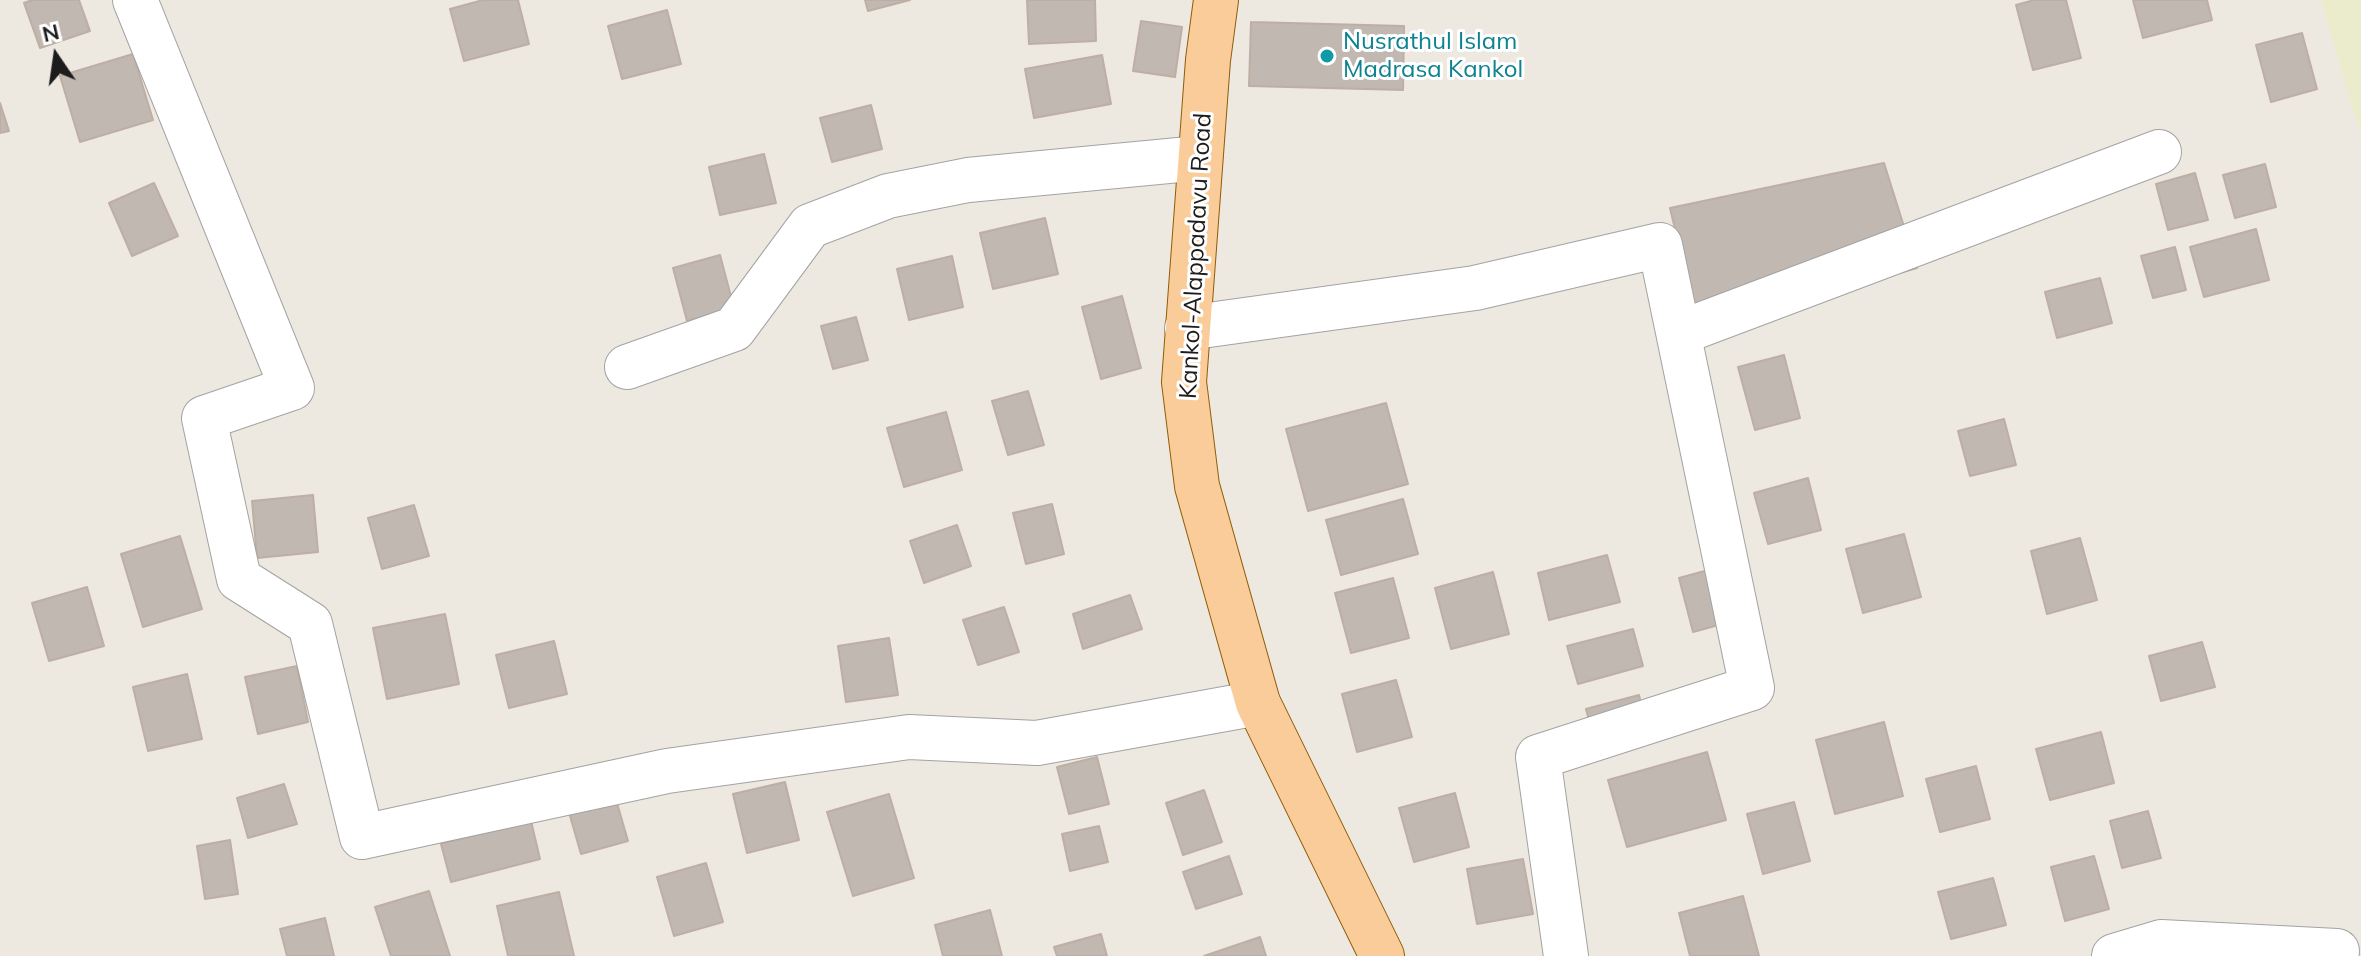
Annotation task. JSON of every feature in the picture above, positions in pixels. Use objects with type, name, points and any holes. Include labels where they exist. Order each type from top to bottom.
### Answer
[{"type":"main road","name":"Kankol-Alappadavu Road","points":[[1216,0],[1200,158],[1184,382],[1197,486],[1258,703],[1382,956]]},
{"type":"street","points":[[135,0],[292,388],[204,418],[239,579],[310,624],[362,837],[667,771],[909,737],[1037,743],[1258,703]]},
{"type":"street","points":[[1679,333],[2159,152]]},
{"type":"street","points":[[627,367],[734,329],[810,226],[888,196],[968,180],[1200,158]]},
{"type":"street","points":[[1187,328],[1475,288],[1660,245],[1752,688],[1538,757],[1566,956]]},
{"type":"street","points":[[2114,956],[2161,942],[2340,949]]},
{"type":"green space","points":[[2321,0],[2361,0],[2361,132],[2353,110]]},
{"type":"building","points":[[32,0],[79,0],[90,31],[40,48],[24,3]]},
{"type":"building","points":[[483,0],[518,0],[529,44],[464,61],[450,9]]},
{"type":"building","points":[[865,0],[910,0],[868,11]]},
{"type":"building","points":[[1027,0],[1095,0],[1096,41],[1029,44]]},
{"type":"building","points":[[2034,0],[2066,0],[2081,58],[2033,70],[2016,5]]},
{"type":"building","points":[[2133,0],[2207,0],[2212,20],[2143,38]]},
{"type":"building","points":[[667,10],[681,64],[622,79],[608,26]]},
{"type":"building","points":[[1141,21],[1182,27],[1175,77],[1133,71]]},
{"type":"building","name":"Nusrathul Islam Madrasa Kankol","points":[[1251,22],[1404,26],[1403,90],[1249,86]]},
{"type":"building","points":[[2302,33],[2317,89],[2271,102],[2256,45]]},
{"type":"building","points":[[133,54],[153,120],[80,142],[60,76]]},
{"type":"building","points":[[1102,55],[1111,104],[1034,118],[1025,69]]},
{"type":"building","points":[[0,103],[9,131],[0,133]]},
{"type":"building","points":[[871,105],[882,149],[832,162],[820,118]]},
{"type":"building","points":[[764,154],[776,203],[720,215],[709,167]]},
{"type":"building","points":[[1884,163],[1917,268],[1699,330],[1670,208]]},
{"type":"building","points":[[2265,164],[2276,207],[2235,218],[2223,175]]},
{"type":"building","points":[[2195,173],[2208,220],[2168,230],[2156,184]]},
{"type":"building","points":[[154,183],[178,236],[132,256],[109,203]]},
{"type":"building","points":[[1045,218],[1058,274],[993,289],[980,233]]},
{"type":"building","points":[[2256,229],[2269,280],[2204,297],[2190,247]]},
{"type":"building","points":[[2175,247],[2186,290],[2153,298],[2141,256]]},
{"type":"building","points":[[720,255],[734,308],[687,321],[673,268]]},
{"type":"building","points":[[952,256],[963,307],[909,320],[897,269]]},
{"type":"building","points":[[2100,278],[2112,323],[2057,338],[2045,292]]},
{"type":"building","points":[[1122,296],[1141,368],[1101,379],[1082,307]]},
{"type":"building","points":[[856,317],[868,360],[833,369],[821,326]]},
{"type":"building","points":[[1784,355],[1800,418],[1755,430],[1738,367]]},
{"type":"building","points":[[1028,391],[1044,445],[1008,455],[992,401]]},
{"type":"building","points":[[1386,403],[1408,484],[1308,511],[1286,429]]},
{"type":"building","points":[[946,412],[962,470],[904,487],[887,428]]},
{"type":"building","points":[[2004,419],[2016,465],[1970,476],[1958,431]]},
{"type":"building","points":[[1808,478],[1821,530],[1768,544],[1754,493]]},
{"type":"building","points":[[313,495],[318,552],[257,558],[252,501]]},
{"type":"building","points":[[1403,499],[1418,554],[1341,575],[1326,520]]},
{"type":"building","points":[[1052,504],[1064,554],[1026,564],[1013,513]]},
{"type":"building","points":[[414,505],[429,556],[382,569],[368,518]]},
{"type":"building","points":[[957,525],[971,566],[924,583],[910,541]]},
{"type":"building","points":[[1904,534],[1921,597],[1863,613],[1846,549]]},
{"type":"building","points":[[180,536],[202,609],[143,627],[121,554]]},
{"type":"building","points":[[2080,538],[2097,600],[2047,614],[2031,551]]},
{"type":"building","points":[[1607,555],[1620,602],[1549,620],[1538,573]]},
{"type":"building","points":[[1723,566],[1737,620],[1693,632],[1679,578]]},
{"type":"building","points":[[1493,572],[1509,634],[1451,649],[1435,588]]},
{"type":"building","points":[[1393,578],[1409,638],[1351,653],[1335,593]]},
{"type":"building","points":[[87,587],[104,646],[49,661],[32,603]]},
{"type":"building","points":[[1130,595],[1142,629],[1083,649],[1073,614]]},
{"type":"building","points":[[1004,607],[1019,652],[978,665],[963,620]]},
{"type":"building","points":[[445,614],[459,684],[387,699],[373,628]]},
{"type":"building","points":[[1633,629],[1643,666],[1578,684],[1567,646]]},
{"type":"building","points":[[889,638],[898,695],[846,702],[838,646]]},
{"type":"building","points":[[554,641],[567,694],[509,708],[496,655]]},
{"type":"building","points":[[2202,642],[2215,687],[2161,701],[2149,656]]},
{"type":"building","points":[[297,666],[308,722],[258,734],[245,677]]},
{"type":"building","points":[[187,674],[202,739],[148,751],[133,687]]},
{"type":"building","points":[[1396,680],[1412,737],[1357,752],[1342,694]]},
{"type":"building","points":[[1639,695],[1649,736],[1597,750],[1586,709]]},
{"type":"building","points":[[1884,722],[1903,796],[1835,814],[1816,740]]},
{"type":"building","points":[[2101,732],[2114,783],[2050,800],[2036,749]]},
{"type":"building","points":[[1707,752],[1726,820],[1627,847],[1608,780]]},
{"type":"building","points":[[1097,757],[1109,804],[1069,814],[1057,767]]},
{"type":"building","points":[[1976,766],[1990,819],[1940,832],[1926,779]]},
{"type":"building","points":[[785,782],[799,840],[747,853],[733,794]]},
{"type":"building","points":[[284,784],[297,824],[248,838],[237,798]]},
{"type":"building","points":[[1204,790],[1222,842],[1183,855],[1166,803]]},
{"type":"building","points":[[1455,793],[1469,847],[1414,862],[1399,808]]},
{"type":"building","points":[[889,794],[914,878],[853,896],[827,812]]},
{"type":"building","points":[[615,796],[628,841],[581,854],[568,809]]},
{"type":"building","points":[[1794,802],[1810,861],[1763,874],[1747,814]]},
{"type":"building","points":[[2148,811],[2161,858],[2122,868],[2110,821]]},
{"type":"building","points":[[531,821],[540,859],[451,882],[441,844]]},
{"type":"building","points":[[1099,826],[1108,862],[1070,871],[1062,834]]},
{"type":"building","points":[[230,840],[238,894],[205,899],[197,846]]},
{"type":"building","points":[[1229,856],[1242,894],[1196,909],[1183,872]]},
{"type":"building","points":[[2094,856],[2109,909],[2065,921],[2051,867]]},
{"type":"building","points":[[1523,859],[1533,914],[1477,924],[1467,869]]},
{"type":"building","points":[[706,863],[723,922],[674,936],[657,877]]},
{"type":"building","points":[[1993,878],[2006,925],[1951,939],[1938,892]]},
{"type":"building","points":[[429,891],[450,956],[391,956],[375,907]]},
{"type":"building","points":[[559,892],[574,956],[508,956],[497,906]]},
{"type":"building","points":[[1743,896],[1759,956],[1690,956],[1679,913]]},
{"type":"building","points":[[990,910],[1002,956],[943,956],[935,925]]},
{"type":"building","points":[[325,918],[334,956],[287,956],[280,929]]},
{"type":"building","points":[[1101,934],[1107,956],[1057,956],[1054,947]]},
{"type":"building","points":[[1260,937],[1266,956],[1204,956]]},
{"type":"place","name":"Nusrathul Islam Madrasa Kankol","points":[[1327,56]]}]
